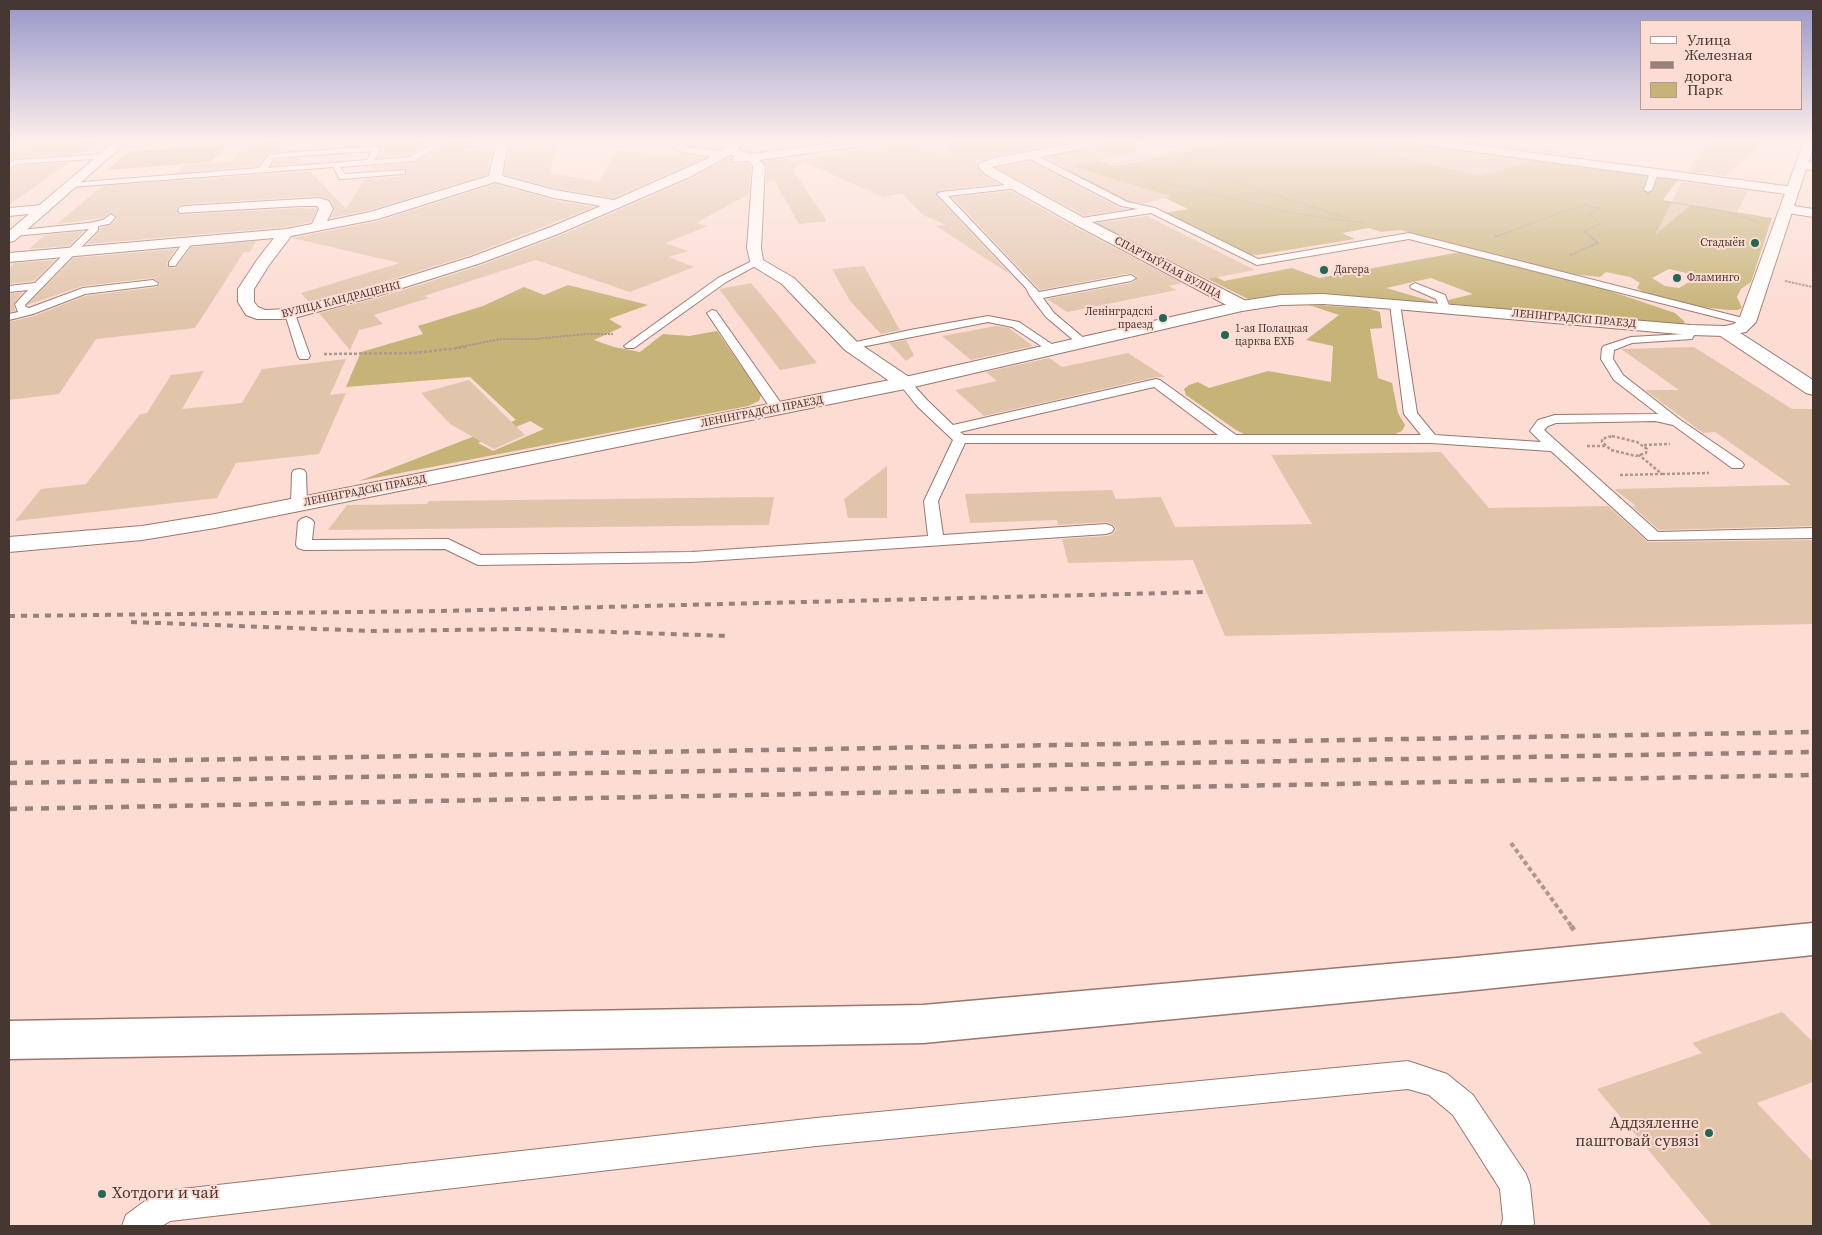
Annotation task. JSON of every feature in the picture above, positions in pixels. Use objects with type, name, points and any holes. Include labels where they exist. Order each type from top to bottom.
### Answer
[{"type":"street","points":[[12,235],[55,199]]},
{"type":"street","points":[[9,258],[286,233],[373,216],[429,199]]},
{"type":"street","points":[[583,199],[616,204]]},
{"type":"street","name":"ВУЛІЦА КАНДРАЦЕНКІ","points":[[286,233],[262,263],[246,289],[246,302],[252,311],[263,315],[277,316],[290,314],[379,291],[476,260],[553,231],[628,199]]},
{"type":"street","points":[[757,199],[754,248],[756,262],[788,281],[851,346],[905,383]]},
{"type":"street","name":"СПАРТЫЎНАЯ ВУЛІЦА","points":[[1038,199],[1242,306]]},
{"type":"street","points":[[1725,331],[1740,328],[1748,322],[1790,199]]},
{"type":"street","points":[[185,210],[319,202],[324,204],[326,209],[317,228]]},
{"type":"street","points":[[9,212],[43,209]]},
{"type":"street","points":[[1787,209],[1813,213]]},
{"type":"street","name":"ЛЕНІНГРАДСКІ ПРАЕЗД","points":[[9,545],[142,533],[303,513],[905,383],[1242,306],[1290,300],[1323,299],[1395,304],[1692,330],[1725,331]]},
{"type":"street","points":[[1725,331],[1813,388]]},
{"type":"street","points":[[9,1040],[923,1024],[1813,939]]},
{"type":"lane","points":[[947,199],[981,237],[1030,286],[1035,296],[1050,315],[1082,342]]},
{"type":"lane","points":[[1114,199],[1124,204],[1152,210],[1257,262],[1409,236],[1748,322]]},
{"type":"lane","points":[[1079,221],[1152,210]]},
{"type":"lane","points":[[12,235],[90,226],[106,222],[111,217]]},
{"type":"lane","points":[[29,312],[21,309],[20,304],[95,228]]},
{"type":"lane","points":[[172,264],[188,242]]},
{"type":"lane","points":[[630,346],[722,280],[756,262]]},
{"type":"lane","points":[[1035,296],[1131,278]]},
{"type":"lane","points":[[9,317],[29,312],[83,291],[153,284]]},
{"type":"lane","points":[[9,288],[38,286]]},
{"type":"lane","points":[[1415,286],[1440,297],[1445,308]]},
{"type":"lane","points":[[1395,304],[1411,414],[1431,439]]},
{"type":"lane","points":[[712,313],[778,409]]},
{"type":"lane","points":[[290,314],[304,355]]},
{"type":"lane","points":[[851,346],[988,319],[1015,324],[1053,349]]},
{"type":"lane","points":[[1692,330],[1688,337],[1631,340],[1608,348],[1608,359],[1618,377],[1737,465]]},
{"type":"lane","points":[[905,383],[922,403],[956,434],[1234,440],[1431,439],[1554,447]]},
{"type":"lane","points":[[956,434],[1156,383],[1234,440]]},
{"type":"lane","points":[[1678,422],[1655,417],[1555,419],[1543,423],[1537,431],[1654,537],[1813,533]]},
{"type":"lane","points":[[936,541],[931,501],[956,434]]},
{"type":"lane","points":[[299,473],[304,545],[448,544],[478,560],[692,557],[1106,529]]},
{"type":"lane","points":[[137,1226],[164,1206],[816,1132],[1408,1075],[1437,1084],[1463,1105],[1515,1185],[1518,1223],[1516,1226]]},
{"type":"path","points":[[1232,199],[1298,214],[1356,221]]},
{"type":"path","points":[[1287,199],[1409,236]]},
{"type":"path","points":[[1652,199],[1725,212],[1780,228]]},
{"type":"path","points":[[1461,250],[1584,204],[1601,208],[1588,214],[1601,224],[1584,231],[1598,243],[1570,255],[1577,261]]},
{"type":"path","points":[[304,355],[414,353],[473,346],[501,339],[535,339],[587,334],[646,335]]},
{"type":"path","points":[[1580,446],[1605,446],[1618,453],[1639,455],[1646,453],[1647,449],[1643,445],[1629,439],[1612,436],[1602,439],[1605,446]]},
{"type":"path","points":[[1643,445],[1670,444]]},
{"type":"path","points":[[1639,455],[1662,474]]},
{"type":"path","points":[[1616,475],[1712,473]]},
{"type":"path","points":[[1511,843],[1596,961]]},
{"type":"green space","points":[[1121,199],[1158,199],[1158,199],[1130,203]]},
{"type":"green space","points":[[1166,199],[1664,199],[1663,200],[1772,218],[1751,282],[1741,289],[1737,297],[1742,308],[1728,310],[1703,307],[1645,293],[1637,288],[1640,283],[1630,277],[1606,272],[1600,277],[1571,274],[1474,251],[1401,230],[1381,232],[1369,228],[1342,233],[1355,239],[1257,255],[1247,254],[1163,213],[1188,209]],"holes":[[[1669,269],[1699,276],[1679,288],[1665,286],[1652,278]]]},
{"type":"green space","points":[[1109,222],[1224,281],[1292,268],[1319,278],[1460,252],[1598,287],[1675,313],[1685,322],[1681,325],[1450,304],[1448,300],[1473,294],[1431,278],[1386,288],[1438,303],[1325,295],[1287,295],[1248,299],[1096,223]]},
{"type":"green space","points":[[568,285],[648,305],[609,319],[622,327],[594,340],[614,347],[640,352],[663,334],[689,336],[717,331],[761,395],[759,401],[748,406],[359,481],[516,420],[470,377],[346,387],[361,352],[423,334],[418,326],[483,306],[524,287],[544,295]],"holes":[[[530,421],[544,429],[493,451],[478,443]]]},
{"type":"green space","points":[[1309,305],[1367,308],[1380,312],[1382,328],[1370,329],[1378,378],[1392,383],[1398,413],[1405,425],[1402,431],[1395,434],[1244,434],[1186,395],[1184,389],[1198,382],[1209,388],[1268,371],[1331,382],[1333,346],[1306,340],[1339,315]]},
{"type":"building","points":[[9,199],[18,199],[9,205]]},
{"type":"building","points":[[87,199],[275,199],[185,204],[180,205],[176,209],[180,215],[300,208],[317,209],[311,222],[286,227],[87,244],[100,228],[110,225],[116,220],[116,216],[111,212],[102,218],[57,224]]},
{"type":"building","points":[[327,199],[336,199],[346,209],[353,199],[408,199],[370,210],[330,218],[335,210],[331,200]]},
{"type":"building","points":[[449,199],[549,199],[594,207],[470,255],[364,288],[309,302],[301,293],[400,263],[292,238],[379,221]]},
{"type":"building","points":[[645,199],[741,199],[696,223],[708,226],[665,243],[688,251],[669,257],[694,267],[630,292],[536,260],[424,296],[429,298],[374,315],[383,324],[359,330],[350,350],[319,313],[378,298],[482,265],[559,236]]},
{"type":"building","points":[[785,199],[812,199],[827,221],[799,224]]},
{"type":"building","points":[[907,199],[939,199],[1011,275],[936,226],[946,225],[923,215]]},
{"type":"building","points":[[954,199],[1025,199],[1182,283],[1169,286],[1177,290],[1067,312],[1047,299],[1131,283],[1138,277],[1131,273],[1040,290]]},
{"type":"building","points":[[1053,199],[1102,199],[1120,208],[1127,209],[1084,216]]},
{"type":"building","points":[[1125,199],[1161,199],[1143,204]]},
{"type":"building","points":[[1674,199],[1744,199],[1737,212],[1691,205],[1655,235]]},
{"type":"building","points":[[1147,216],[1255,270],[1207,279],[1098,223]]},
{"type":"building","points":[[84,231],[69,246],[29,249],[45,235]]},
{"type":"building","points":[[256,241],[250,252],[244,252],[195,328],[96,339],[59,394],[9,400],[9,322],[34,316],[85,296],[157,287],[160,284],[153,278],[83,286],[27,305],[73,258],[176,249],[167,262],[168,267],[175,268],[191,247]]},
{"type":"building","points":[[56,260],[34,281],[9,284],[9,268],[14,263]]},
{"type":"building","points":[[864,266],[900,330],[881,334],[850,301],[832,269]]},
{"type":"building","points":[[751,283],[817,363],[780,370],[719,289]]},
{"type":"building","points":[[23,292],[14,303],[15,311],[9,312],[9,294]]},
{"type":"building","points":[[996,326],[1009,328],[1033,346],[971,360],[942,336]]},
{"type":"building","points":[[906,340],[914,355],[906,361],[889,343]]},
{"type":"building","points":[[1694,347],[1792,409],[1813,409],[1813,526],[1659,530],[1632,506],[1636,506],[1614,489],[1791,485],[1715,432],[1703,433],[1645,390],[1679,390],[1621,349]]},
{"type":"building","points":[[1128,353],[1165,377],[1156,377],[984,416],[955,390],[997,381],[986,372],[1049,358],[1062,367]]},
{"type":"building","points":[[346,359],[330,395],[346,393],[319,454],[236,463],[217,498],[15,521],[41,489],[86,484],[140,414],[147,413],[171,375],[204,371],[182,409],[242,403],[262,369]]},
{"type":"building","points":[[469,380],[525,435],[494,449],[450,424],[421,393]]},
{"type":"building","points":[[1441,452],[1489,508],[1608,506],[1648,542],[1813,540],[1813,624],[1225,636],[1193,560],[1068,563],[1062,539],[1107,536],[1113,534],[1116,530],[1114,525],[1106,522],[1058,525],[1057,520],[970,523],[965,494],[1112,490],[1116,499],[1161,497],[1175,527],[1312,524],[1271,455]]},
{"type":"building","points":[[887,466],[887,518],[848,518],[844,499]]},
{"type":"building","points":[[774,497],[769,525],[328,530],[347,505],[427,504],[429,501]]},
{"type":"building","name":"Аддзяленне паштовай сувязі","points":[[1782,1012],[1813,1042],[1813,1082],[1757,1103],[1813,1162],[1813,1226],[1712,1226],[1597,1089],[1702,1053],[1692,1043]]},
{"type":"railway","points":[[9,616],[441,611],[1207,592]]},
{"type":"railway","points":[[131,622],[373,631],[522,629],[729,636]]},
{"type":"railway","points":[[9,763],[1813,732]]},
{"type":"railway","points":[[9,783],[1813,752]]},
{"type":"railway","points":[[9,809],[1813,775]]},
{"type":"place","name":"Стадыён","points":[[1755,243]]},
{"type":"place","name":"Дагера","points":[[1324,270]]},
{"type":"place","name":"Фламинго","points":[[1677,278]]},
{"type":"place","name":"Ленінградскі праезд","points":[[1163,318]]},
{"type":"place","name":"1-ая Полацкая царква ЕХБ","points":[[1225,335]]},
{"type":"place","name":"Аддзяленне паштовай сувязі","points":[[1709,1133]]},
{"type":"place","name":"Хотдоги и чай","points":[[102,1194]]}]
